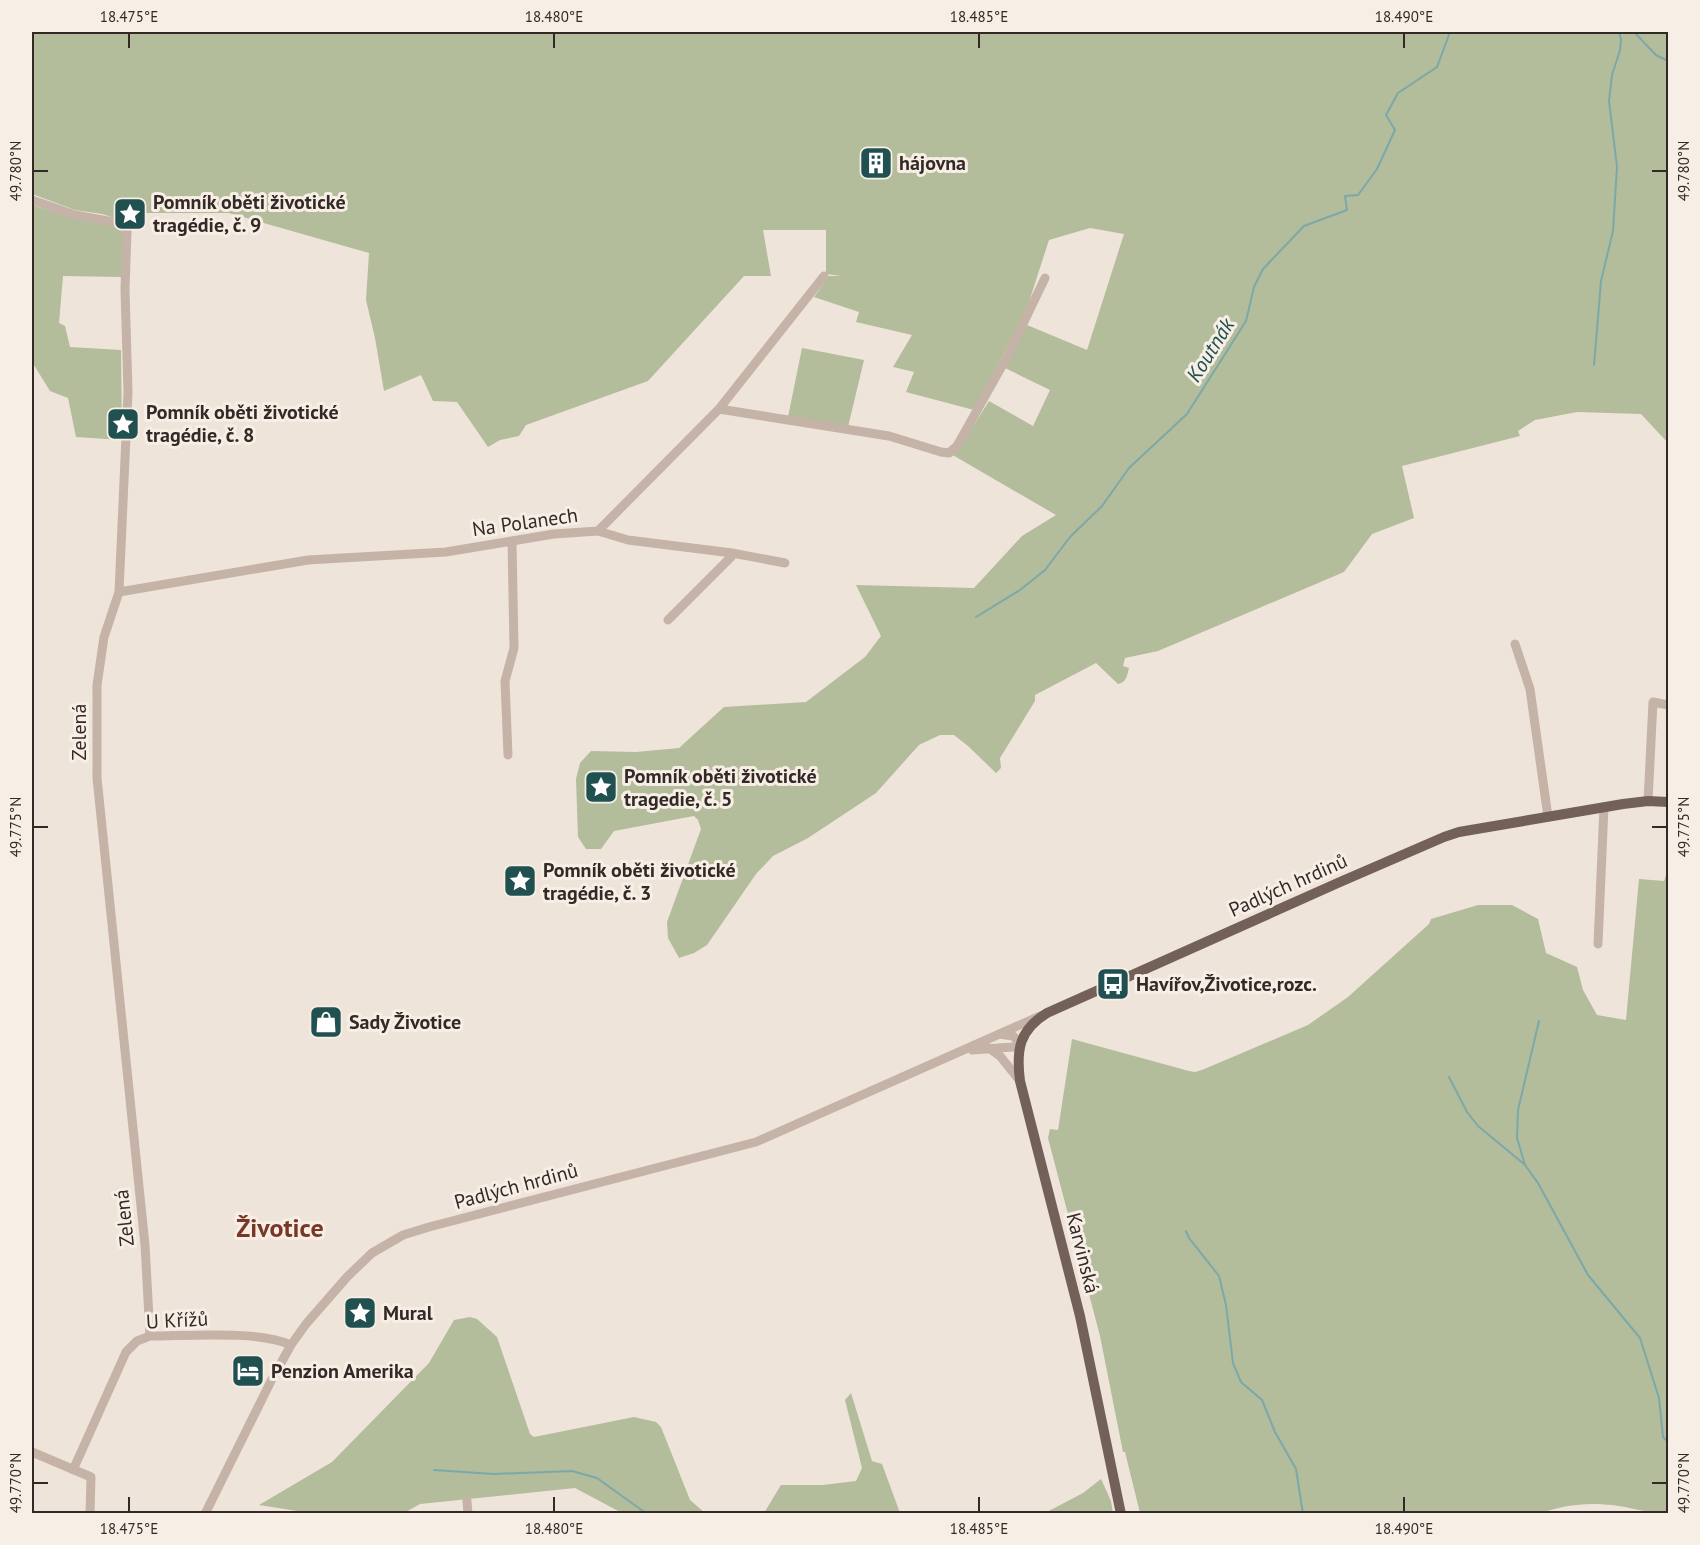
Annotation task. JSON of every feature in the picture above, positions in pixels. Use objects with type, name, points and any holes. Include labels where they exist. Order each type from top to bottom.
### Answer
[{"type":"main road","name":"Padlých hrdinů","points":[[1047,1013],[1444,837],[1459,832],[1604,807],[1648,801],[1668,802]]},
{"type":"main road","points":[[1021,1044],[1031,1024],[1047,1013]]},
{"type":"main road","name":"Karvinská","points":[[1021,1044],[1018,1063],[1020,1081],[1080,1316],[1121,1514]]},
{"type":"street","name":"Zelená","points":[[32,200],[75,215],[119,223],[127,232],[125,289],[128,392],[119,592],[104,637],[97,685],[97,778],[145,1245],[150,1336]]},
{"type":"street","name":"Na Polanech","points":[[119,592],[308,560],[446,552],[554,534],[598,531],[718,409],[824,276]]},
{"type":"street","points":[[718,409],[889,436],[948,453],[957,446],[1007,357],[1045,278]]},
{"type":"street","points":[[598,531],[628,540],[732,553],[785,563]]},
{"type":"street","points":[[508,755],[505,681],[514,648],[512,541]]},
{"type":"street","points":[[668,620],[732,557],[732,553]]},
{"type":"street","points":[[1515,644],[1530,689],[1548,817]]},
{"type":"street","points":[[1648,801],[1653,702],[1668,705]]},
{"type":"street","points":[[1598,944],[1604,807]]},
{"type":"street","name":"Padlých hrdinů","points":[[205,1514],[291,1345],[311,1317],[372,1253],[403,1235],[756,1142],[1047,1013]]},
{"type":"street","points":[[999,1034],[1013,1036],[1021,1044]]},
{"type":"street","name":"Padlých hrdinů","points":[[964,1050],[1013,1047],[1021,1044]]},
{"type":"street","points":[[988,1048],[1000,1056],[1020,1081]]},
{"type":"street","name":"U Křížů","points":[[73,1470],[126,1352],[137,1341],[150,1336],[269,1337],[291,1345]]},
{"type":"street","points":[[32,1452],[91,1477],[90,1514]]},
{"type":"street","points":[[467,1501],[468,1514]]},
{"type":"green space","points":[[32,32],[1668,32],[1668,443],[1641,414],[1577,412],[1535,420],[1518,431],[1520,436],[1402,466],[1414,518],[1372,534],[1344,572],[1158,651],[1125,658],[1123,666],[1129,668],[1126,678],[1121,683],[1118,684],[1096,663],[1035,695],[1035,701],[1000,758],[1001,768],[996,773],[954,735],[940,735],[919,745],[876,793],[808,838],[773,856],[756,874],[707,945],[679,958],[668,938],[667,922],[701,829],[698,820],[694,816],[614,831],[601,849],[586,849],[578,837],[576,779],[580,763],[591,751],[636,752],[679,748],[724,707],[806,702],[865,657],[881,636],[856,585],[974,588],[1022,536],[1056,515],[951,454],[960,447],[989,401],[1033,426],[1050,390],[1005,368],[1027,325],[1087,350],[1124,234],[1090,228],[1049,240],[1026,311],[974,410],[906,392],[914,372],[893,367],[912,335],[856,322],[859,312],[814,297],[829,276],[841,276],[826,274],[826,230],[763,230],[771,276],[744,276],[648,381],[526,425],[519,436],[500,440],[488,447],[457,402],[433,401],[421,375],[384,391],[366,300],[369,253],[229,213],[136,213],[128,222],[102,214],[75,210],[32,194]]},
{"type":"green space","points":[[32,205],[75,219],[111,223],[124,232],[123,277],[63,276],[59,323],[65,326],[70,347],[121,350],[122,440],[76,437],[68,398],[50,391],[32,362]]},
{"type":"green space","points":[[802,348],[864,360],[848,427],[788,417]]},
{"type":"green space","points":[[1668,875],[1668,1513],[1612,1505],[1583,1504],[1565,1506],[1537,1514],[1140,1513],[1125,1452],[1123,1452],[1100,1336],[1048,1138],[1050,1129],[1058,1130],[1072,1039],[1189,1071],[1202,1070],[1308,1025],[1348,997],[1429,924],[1431,919],[1478,905],[1512,905],[1538,919],[1546,953],[1577,967],[1583,990],[1597,1015],[1626,1020],[1639,879],[1664,881]]},
{"type":"green space","points":[[470,1317],[477,1319],[497,1337],[530,1434],[534,1437],[634,1417],[656,1422],[661,1427],[690,1500],[705,1513],[622,1513],[575,1488],[420,1504],[404,1513],[310,1513],[259,1505],[332,1462],[429,1363],[454,1320]]},
{"type":"green space","points":[[851,1393],[872,1461],[882,1464],[900,1513],[764,1513],[781,1485],[823,1485],[856,1481],[862,1468],[845,1400]]},
{"type":"green space","points":[[1101,1479],[1111,1501],[1113,1513],[1045,1513],[1083,1493]]},
{"type":"waterway","name":"Koutnák","points":[[976,617],[1020,590],[1045,570],[1070,537],[1102,506],[1129,468],[1187,414],[1246,321],[1254,287],[1263,269],[1304,226],[1347,210],[1345,196],[1358,195],[1377,169],[1395,130],[1386,115],[1398,93],[1437,67],[1450,32]]},
{"type":"waterway","points":[[1594,365],[1601,281],[1613,231],[1617,167],[1609,101],[1612,75],[1620,50],[1619,32]]},
{"type":"waterway","points":[[1634,32],[1656,55],[1668,61]]},
{"type":"waterway","points":[[1539,1021],[1518,1110],[1517,1138],[1525,1165],[1538,1183],[1588,1275],[1640,1338],[1659,1398],[1663,1437],[1668,1442]]},
{"type":"waterway","points":[[1449,1077],[1467,1112],[1478,1126],[1524,1164]]},
{"type":"waterway","points":[[1186,1231],[1219,1276],[1226,1305],[1233,1363],[1241,1382],[1262,1400],[1275,1432],[1296,1469],[1303,1514]]},
{"type":"waterway","points":[[434,1470],[493,1474],[572,1471],[597,1478],[647,1514]]},
{"type":"place","name":"hájovna","points":[[876,163]]},
{"type":"place","name":"Pomník oběti životické tragédie, č. 9","points":[[130,214]]},
{"type":"place","name":"Pomník oběti životické tragédie, č. 8","points":[[123,424]]},
{"type":"place","name":"Pomník oběti životické tragedie, č. 5","points":[[601,787]]},
{"type":"place","name":"Pomník oběti životické tragédie, č. 3","points":[[520,881]]},
{"type":"place","name":"Havířov,Životice,rozc.","points":[[1113,984]]},
{"type":"place","name":"Sady Životice","points":[[326,1022]]},
{"type":"place","name":"Mural","points":[[360,1313]]},
{"type":"place","name":"Penzion Amerika","points":[[248,1371]]},
{"type":"district","name":"Životice","points":[[280,1227]]}]
